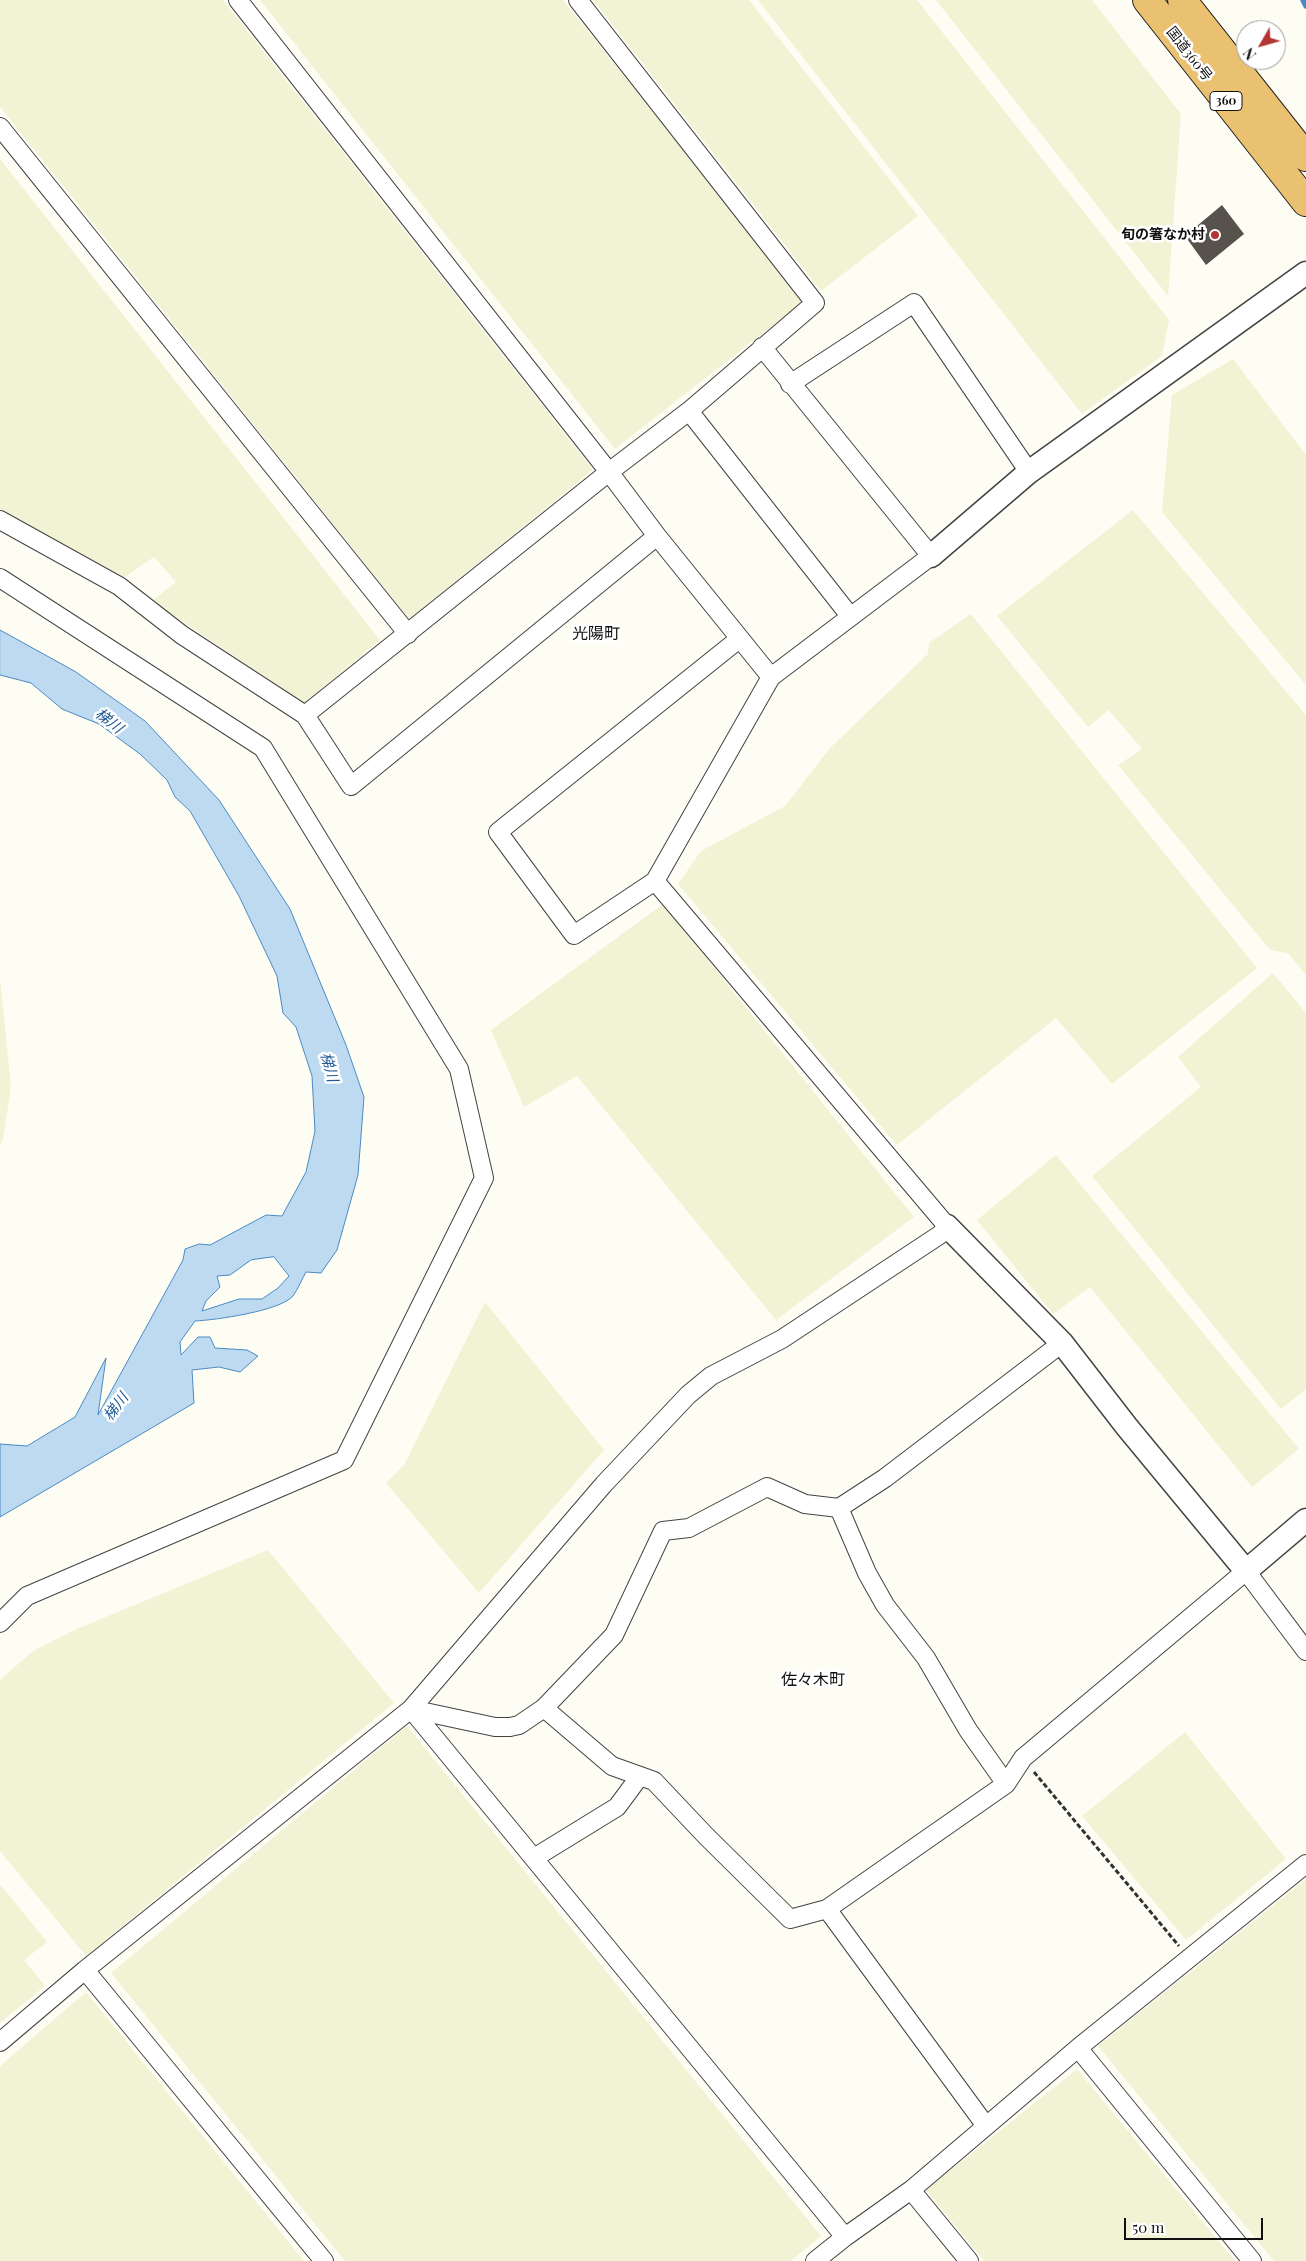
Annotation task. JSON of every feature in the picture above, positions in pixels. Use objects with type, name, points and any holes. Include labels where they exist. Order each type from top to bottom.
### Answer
[{"type":"highway","name":"国道360号","points":[[1147,0],[1306,202]]},
{"type":"highway","name":"国道360号","points":[[1182,0],[1306,157]]},
{"type":"street","points":[[238,0],[609,472],[657,536],[770,677]]},
{"type":"street","points":[[305,716],[609,472],[689,411],[815,302],[578,0]]},
{"type":"street","points":[[0,127],[408,634]]},
{"type":"street","points":[[739,639],[498,832],[574,935],[656,881],[770,677],[930,556],[1029,472],[1306,273]]},
{"type":"street","points":[[790,384],[914,303],[1029,472]]},
{"type":"street","points":[[762,347],[930,556]]},
{"type":"street","points":[[689,411],[850,616]]},
{"type":"street","points":[[0,520],[119,586],[182,635],[305,716],[351,786],[657,536]]},
{"type":"street","points":[[0,578],[263,748],[458,1069],[484,1178],[344,1460],[26,1596],[0,1623]]},
{"type":"street","points":[[656,881],[947,1226],[1062,1343],[1127,1427],[1246,1571],[1306,1651]]},
{"type":"street","points":[[0,2042],[85,1970],[411,1709],[604,1484],[688,1395],[711,1376],[798,1329],[941,1234],[947,1226]]},
{"type":"street","points":[[411,1709],[495,1727],[519,1725],[544,1708],[614,1635],[663,1530],[688,1528],[767,1487],[805,1504],[839,1508],[885,1478],[1062,1343]]},
{"type":"street","points":[[839,1508],[867,1573],[885,1605],[926,1658],[968,1730],[1006,1784]]},
{"type":"street","points":[[544,1708],[612,1766],[654,1781],[706,1836],[790,1919],[828,1909],[1006,1784],[1023,1758],[1306,1520]]},
{"type":"street","points":[[411,1709],[845,2237]]},
{"type":"street","points":[[534,1858],[617,1807],[640,1776]]},
{"type":"street","points":[[815,2261],[911,2190],[1078,2048],[1306,1864]]},
{"type":"street","points":[[828,1909],[986,2126]]},
{"type":"street","points":[[85,1970],[324,2261]]},
{"type":"street","points":[[1078,2048],[1252,2261]]},
{"type":"street","points":[[911,2190],[969,2261]]},
{"type":"path","points":[[1023,1758],[1189,1958]]},
{"type":"green space","points":[[0,0],[223,0],[593,470],[409,619],[0,107]]},
{"type":"green space","points":[[260,0],[563,0],[804,301],[615,449]]},
{"type":"green space","points":[[593,0],[749,0],[918,216],[821,291]]},
{"type":"green space","points":[[758,0],[917,0],[1169,320],[1162,356],[1082,414]]},
{"type":"green space","points":[[936,0],[1092,0],[1181,114],[1168,296]]},
{"type":"green space","points":[[0,159],[380,640],[304,703],[152,601],[176,582],[154,557],[122,579],[0,509]]},
{"type":"green space","points":[[1233,359],[1306,455],[1306,685],[1162,512],[1172,395]]},
{"type":"green space","points":[[1133,510],[1306,715],[1306,975],[1288,953],[1270,950],[1118,765],[1142,749],[1109,710],[1088,727],[997,616]]},
{"type":"green space","points":[[971,614],[1257,968],[1112,1084],[1056,1018],[897,1145],[678,884],[701,851],[785,806],[830,748],[928,654],[929,643]]},
{"type":"green space","points":[[663,904],[914,1217],[776,1320],[577,1076],[524,1107],[491,1030]]},
{"type":"green space","points":[[1273,973],[1306,1013],[1306,1389],[1281,1409],[1092,1176],[1201,1087],[1178,1057]]},
{"type":"green space","points":[[0,978],[11,1087],[3,1140],[0,1145]]},
{"type":"green space","points":[[1056,1155],[1299,1449],[1252,1487],[1090,1287],[1053,1314],[977,1220]]},
{"type":"green space","points":[[485,1302],[604,1450],[479,1593],[386,1483],[404,1465]]},
{"type":"green space","points":[[268,1550],[394,1703],[86,1956],[0,1851],[0,1680],[33,1651],[79,1628]]},
{"type":"green space","points":[[407,1726],[821,2236],[791,2261],[345,2261],[111,1973]]},
{"type":"green space","points":[[1185,1732],[1286,1859],[1186,1940],[1082,1816]]},
{"type":"green space","points":[[1306,1879],[1306,2261],[1274,2261],[1098,2046]]},
{"type":"green space","points":[[0,1884],[47,1942],[24,1960],[45,1986],[0,2023]]},
{"type":"green space","points":[[86,1992],[304,2261],[0,2261],[0,2066]]},
{"type":"green space","points":[[1077,2069],[1235,2261],[984,2261],[926,2190]]},
{"type":"water","name":"梯川","points":[[0,630],[76,672],[145,721],[219,800],[290,909],[346,1045],[364,1097],[358,1175],[337,1250],[321,1273],[306,1272],[293,1296],[275,1306],[232,1317],[195,1321],[180,1342],[181,1355],[198,1337],[210,1337],[215,1348],[247,1350],[258,1356],[240,1372],[219,1367],[192,1370],[194,1403],[0,1517],[0,1444],[27,1446],[75,1417],[106,1358],[98,1415],[183,1260],[185,1249],[199,1244],[210,1245],[266,1215],[282,1216],[306,1172],[315,1131],[312,1076],[296,1027],[283,1013],[277,976],[239,896],[190,811],[175,797],[167,780],[140,754],[99,724],[62,709],[31,683],[0,675]],"holes":[[[274,1257],[289,1276],[278,1288],[262,1299],[239,1299],[202,1311],[206,1301],[220,1287],[217,1276],[230,1275],[251,1260]]]},
{"type":"building","name":"旬の箸なか村","points":[[1222,205],[1244,234],[1206,265],[1185,236]]},
{"type":"waterway","points":[[1303,0],[1306,6]]},
{"type":"place","name":"旬の箸なか村","points":[[1215,235]]},
{"type":"district","name":"光陽町","points":[[596,634]]},
{"type":"district","name":"佐々木町","points":[[813,1680]]}]
